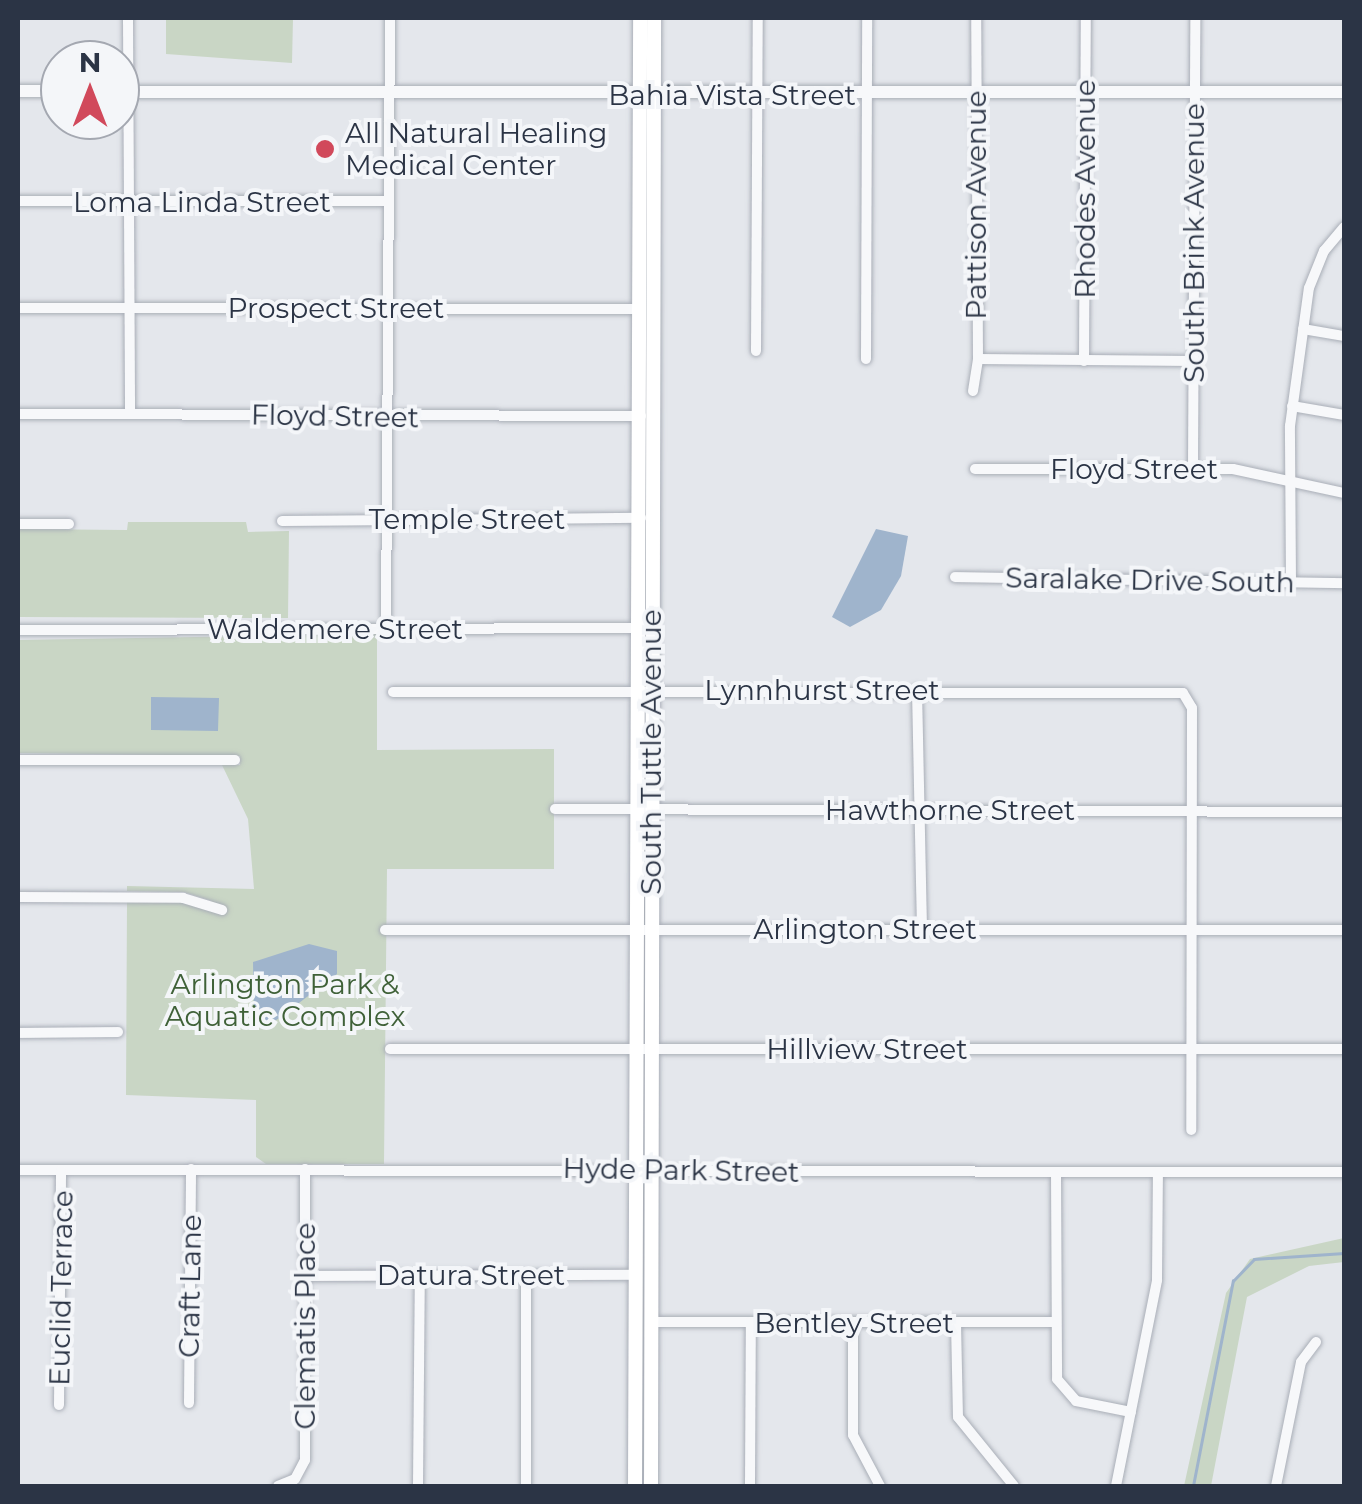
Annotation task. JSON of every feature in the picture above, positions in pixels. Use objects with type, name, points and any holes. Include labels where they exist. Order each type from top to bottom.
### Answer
[{"type":"main road","name":"South Tuttle Avenue","points":[[640,18],[648,95]]},
{"type":"main road","name":"South Tuttle Avenue","points":[[651,1486],[652,1322],[644,1169],[643,929],[648,95],[654,18]]},
{"type":"main road","name":"South Tuttle Avenue","points":[[635,1486],[636,1275],[644,1169]]},
{"type":"street","points":[[386,630],[390,18]]},
{"type":"street","points":[[756,351],[758,18]]},
{"type":"street","points":[[866,358],[867,18]]},
{"type":"street","name":"Pattison Avenue","points":[[973,391],[978,359],[976,18]]},
{"type":"street","name":"Rhodes Avenue","points":[[1084,362],[1086,18]]},
{"type":"street","name":"South Brink Avenue","points":[[1193,470],[1195,18]]},
{"type":"street","name":"Bahia Vista Street","points":[[140,92],[1344,92]]},
{"type":"street","points":[[127,140],[130,413]]},
{"type":"street","name":"Loma Linda Street","points":[[18,201],[387,201]]},
{"type":"street","points":[[1290,583],[1292,406],[1303,328],[1315,268],[1344,227]]},
{"type":"street","name":"Prospect Street","points":[[18,308],[646,309]]},
{"type":"street","points":[[1303,328],[1344,336]]},
{"type":"street","points":[[978,359],[1194,362]]},
{"type":"street","points":[[1292,406],[1344,415]]},
{"type":"street","name":"Floyd Street","points":[[18,414],[646,416]]},
{"type":"street","name":"Floyd Street","points":[[975,469],[1244,470],[1290,485],[1344,493]]},
{"type":"street","name":"Temple Street","points":[[282,521],[645,518]]},
{"type":"street","points":[[18,524],[69,524]]},
{"type":"street","name":"Saralake Drive South","points":[[955,577],[1344,583]]},
{"type":"street","name":"Waldemere Street","points":[[18,630],[644,628]]},
{"type":"street","points":[[918,690],[922,930]]},
{"type":"street","name":"Lynnhurst Street","points":[[393,692],[1178,692],[1189,698],[1190,811]]},
{"type":"street","points":[[18,760],[235,760]]},
{"type":"street","name":"Hawthorne Street","points":[[555,809],[1344,812]]},
{"type":"street","points":[[1190,811],[1190,1130]]},
{"type":"street","points":[[18,897],[173,897],[222,910]]},
{"type":"street","name":"Arlington Street","points":[[385,930],[1344,930]]},
{"type":"street","points":[[18,1033],[118,1032]]},
{"type":"street","name":"Hillview Street","points":[[390,1049],[1344,1049]]},
{"type":"street","name":"Clematis Place","points":[[278,1486],[294,1479],[305,1460],[305,1169]]},
{"type":"street","name":"Hyde Park Street","points":[[18,1170],[1344,1172]]},
{"type":"street","name":"Euclid Terrace","points":[[60,1405],[62,1170]]},
{"type":"street","name":"Craft Lane","points":[[189,1403],[190,1170]]},
{"type":"street","points":[[1056,1172],[1056,1322],[1062,1387],[1084,1404],[1131,1412]]},
{"type":"street","points":[[1116,1486],[1156,1280],[1158,1172]]},
{"type":"street","points":[[526,1274],[526,1486]]},
{"type":"street","points":[[418,1486],[420,1275]]},
{"type":"street","name":"Datura Street","points":[[306,1276],[636,1275]]},
{"type":"street","name":"Bentley Street","points":[[652,1322],[1056,1322]]},
{"type":"street","points":[[750,1486],[751,1322]]},
{"type":"street","points":[[853,1323],[853,1435],[880,1486]]},
{"type":"street","points":[[956,1323],[958,1417],[1014,1486]]},
{"type":"street","points":[[1276,1486],[1301,1362],[1316,1342]]},
{"type":"green space","points":[[166,18],[293,18],[292,63],[166,54]]},
{"type":"green space","points":[[128,522],[246,522],[248,532],[289,531],[288,618],[18,617],[18,529],[127,530]]},
{"type":"green space","name":"Arlington Park & Aquatic Complex","points":[[377,634],[377,750],[554,749],[554,869],[387,869],[384,1164],[266,1164],[256,1157],[256,1100],[126,1095],[127,902],[212,901],[184,892],[127,891],[127,886],[254,889],[248,819],[222,765],[240,765],[240,756],[18,753],[18,640]]},
{"type":"green space","points":[[1344,1238],[1344,1262],[1309,1266],[1247,1297],[1211,1486],[1184,1486],[1226,1293],[1250,1259]]},
{"type":"water","points":[[876,529],[908,536],[901,576],[881,610],[850,627],[832,617]]},
{"type":"water","points":[[151,697],[219,698],[218,731],[151,730]]},
{"type":"water","points":[[309,944],[337,951],[337,974],[264,1026],[254,1019],[253,962]]},
{"type":"waterway","points":[[1193,1486],[1233,1281],[1254,1259],[1344,1253]]},
{"type":"place","name":"All Natural Healing Medical Center","points":[[325,149]]}]
